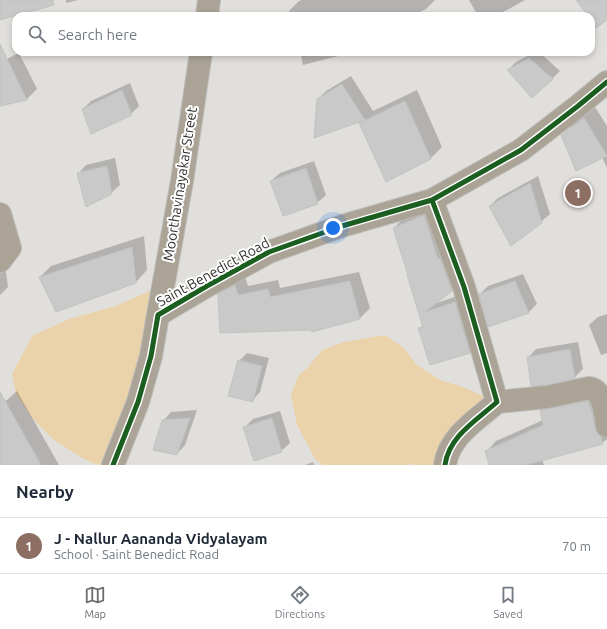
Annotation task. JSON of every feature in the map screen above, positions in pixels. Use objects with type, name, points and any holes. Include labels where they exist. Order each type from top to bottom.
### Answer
[{"type":"street","points":[[208,12],[209,0]]},
{"type":"street","name":"Moorthavinayakar Street","points":[[158,315],[184,165],[200,56]]},
{"type":"street","name":"Saint Benedict Road","points":[[113,465],[138,402],[151,356],[158,315],[268,252],[342,226],[432,200],[521,150],[607,82]]},
{"type":"street","points":[[432,200],[464,286],[497,402]]},
{"type":"street","points":[[0,214],[10,248],[0,261]]},
{"type":"street","points":[[445,465],[446,454],[458,436],[497,402],[547,397],[589,388],[594,389],[598,392],[601,400],[607,426]]},
{"type":"shaded area","points":[[163,285],[151,356],[102,465],[95,464],[82,458],[54,440],[33,419],[16,394],[12,374],[32,336],[69,319],[116,306]]},
{"type":"shaded area","points":[[385,335],[404,348],[417,365],[440,380],[466,388],[495,402],[445,465],[323,465],[315,459],[297,425],[291,395],[298,376],[309,366],[322,350],[344,342]]},
{"type":"building","points":[[0,0],[53,0],[54,5],[29,12],[12,12],[12,17],[0,20]]},
{"type":"building","points":[[576,0],[607,0],[607,20],[596,28],[595,12],[585,12]]},
{"type":"building","points":[[0,44],[27,100],[0,106]]},
{"type":"building","points":[[529,58],[553,79],[532,98],[507,70]]},
{"type":"building","points":[[342,84],[365,120],[314,138],[317,99]]},
{"type":"building","points":[[122,90],[132,115],[91,134],[82,109]]},
{"type":"building","points":[[405,101],[431,159],[386,182],[359,123]]},
{"type":"building","points":[[584,118],[607,156],[576,171],[561,135]]},
{"type":"building","points":[[107,166],[112,194],[86,207],[77,173]]},
{"type":"building","points":[[306,168],[318,204],[283,216],[270,181]]},
{"type":"building","points":[[530,183],[542,223],[511,246],[489,206]]},
{"type":"building","points":[[424,215],[438,259],[440,258],[452,291],[425,312],[455,302],[470,353],[430,365],[418,328],[423,327],[393,228]]},
{"type":"building","points":[[132,247],[136,283],[56,312],[39,277]]},
{"type":"building","points":[[350,281],[360,319],[312,332],[311,330],[220,333],[218,294],[235,285],[238,295],[268,289],[270,297]]},
{"type":"building","points":[[515,281],[529,313],[488,327],[479,294]]},
{"type":"building","points":[[570,349],[575,378],[545,385],[531,386],[527,357]]},
{"type":"building","points":[[238,360],[262,366],[253,402],[228,396]]},
{"type":"building","points":[[0,392],[41,465],[0,465]]},
{"type":"building","points":[[588,401],[595,428],[601,437],[603,444],[526,465],[489,465],[485,451],[543,425],[540,410]]},
{"type":"building","points":[[190,418],[177,455],[153,450],[162,420]]},
{"type":"building","points":[[272,418],[282,452],[254,461],[243,427]]},
{"type":"cycle path","points":[[113,465],[138,402],[151,356],[158,315],[269,252],[342,226],[432,200],[521,150],[607,82]]},
{"type":"cycle path","points":[[432,200],[464,287],[497,402],[465,429],[458,437],[452,445],[445,465]]},
{"type":"place","name":"J - Nallur Aananda Vidyalayam","points":[[578,193]]}]
